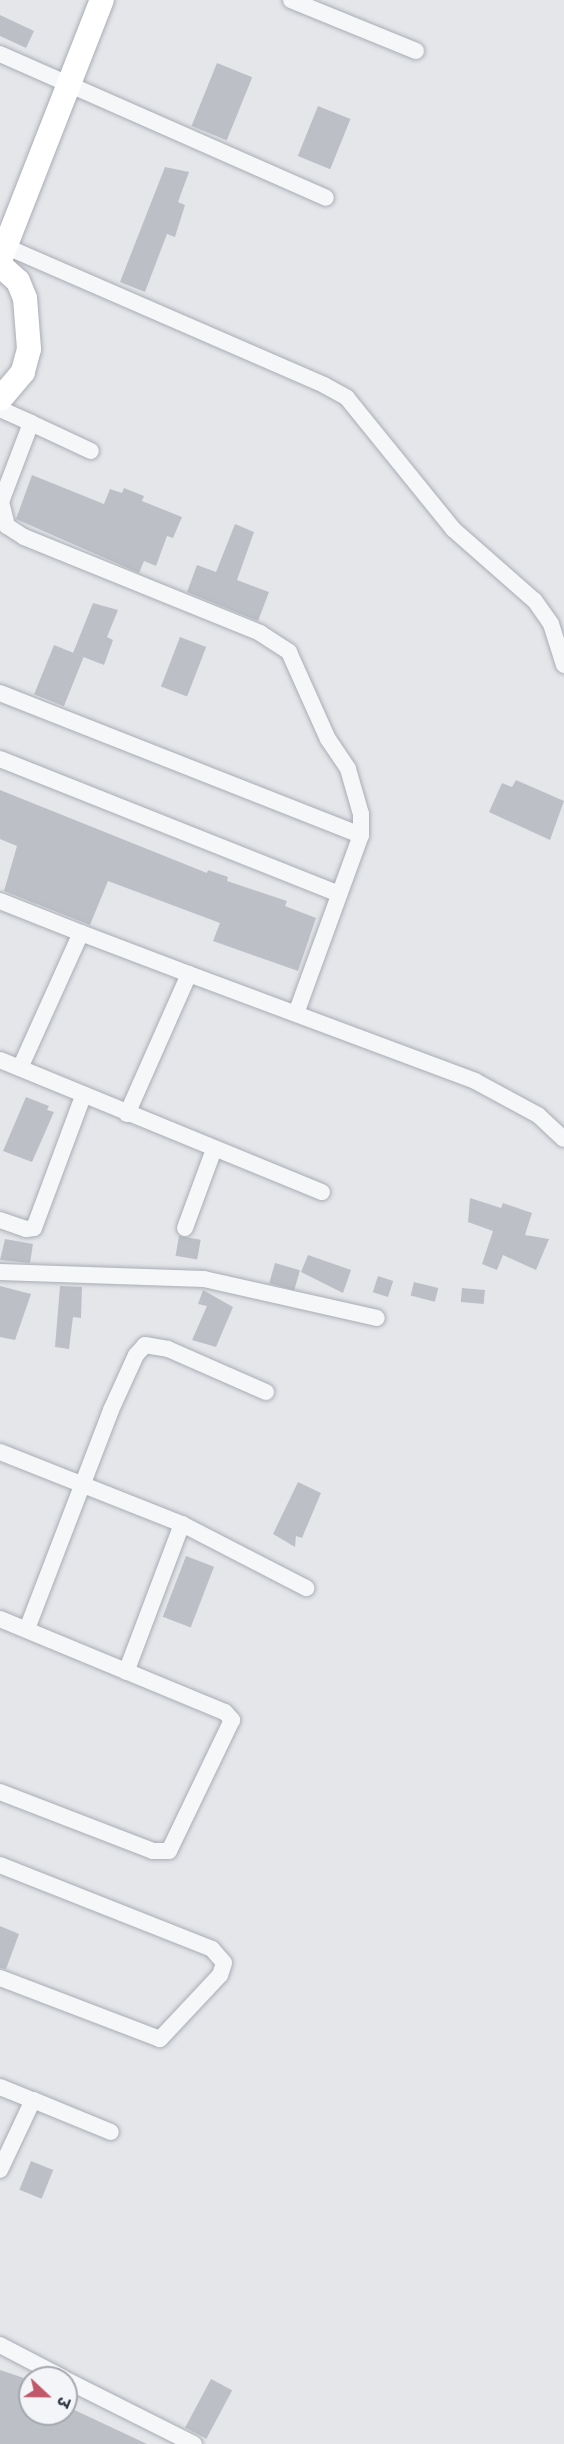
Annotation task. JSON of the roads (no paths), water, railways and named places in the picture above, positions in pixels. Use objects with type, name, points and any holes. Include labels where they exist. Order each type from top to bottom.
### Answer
[{"type":"street","points":[[2,254],[102,0]]},
{"type":"street","points":[[291,0],[416,51]]},
{"type":"street","points":[[0,54],[326,198]]},
{"type":"street","points":[[0,399],[23,372],[29,349],[25,298],[2,254]]},
{"type":"street","points":[[2,254],[324,385],[346,398],[453,529],[535,601],[551,624],[564,665]]},
{"type":"street","points":[[0,409],[91,451]]},
{"type":"street","points":[[31,423],[1,502],[7,526],[24,537],[260,633],[289,652],[328,738],[348,769],[361,814],[361,835],[296,1014]]},
{"type":"street","points":[[0,693],[361,835]]},
{"type":"street","points":[[0,759],[339,894]]},
{"type":"street","points":[[0,901],[475,1082],[538,1115],[564,1140]]},
{"type":"street","points":[[20,1068],[81,933]]},
{"type":"street","points":[[127,1114],[189,974]]},
{"type":"street","points":[[0,1060],[83,1096],[322,1192]]},
{"type":"street","points":[[0,1220],[26,1229],[33,1228],[83,1096]]},
{"type":"street","points":[[185,1228],[213,1149]]},
{"type":"street","points":[[0,1272],[204,1278],[377,1318]]},
{"type":"street","points":[[27,1629],[127,1373],[145,1345],[168,1349],[266,1392]]},
{"type":"street","points":[[0,1452],[182,1524],[306,1587]]},
{"type":"street","points":[[126,1672],[182,1524]]},
{"type":"street","points":[[0,1619],[225,1712],[232,1720],[169,1851],[153,1851],[0,1792]]},
{"type":"street","points":[[0,1865],[212,1949],[224,1963],[220,1975],[160,2038],[0,1978]]},
{"type":"street","points":[[0,2087],[111,2132]]},
{"type":"street","points":[[0,2170],[33,2100]]},
{"type":"street","points":[[0,2345],[40,2366]]},
{"type":"street","points":[[78,2386],[194,2444]]}]
